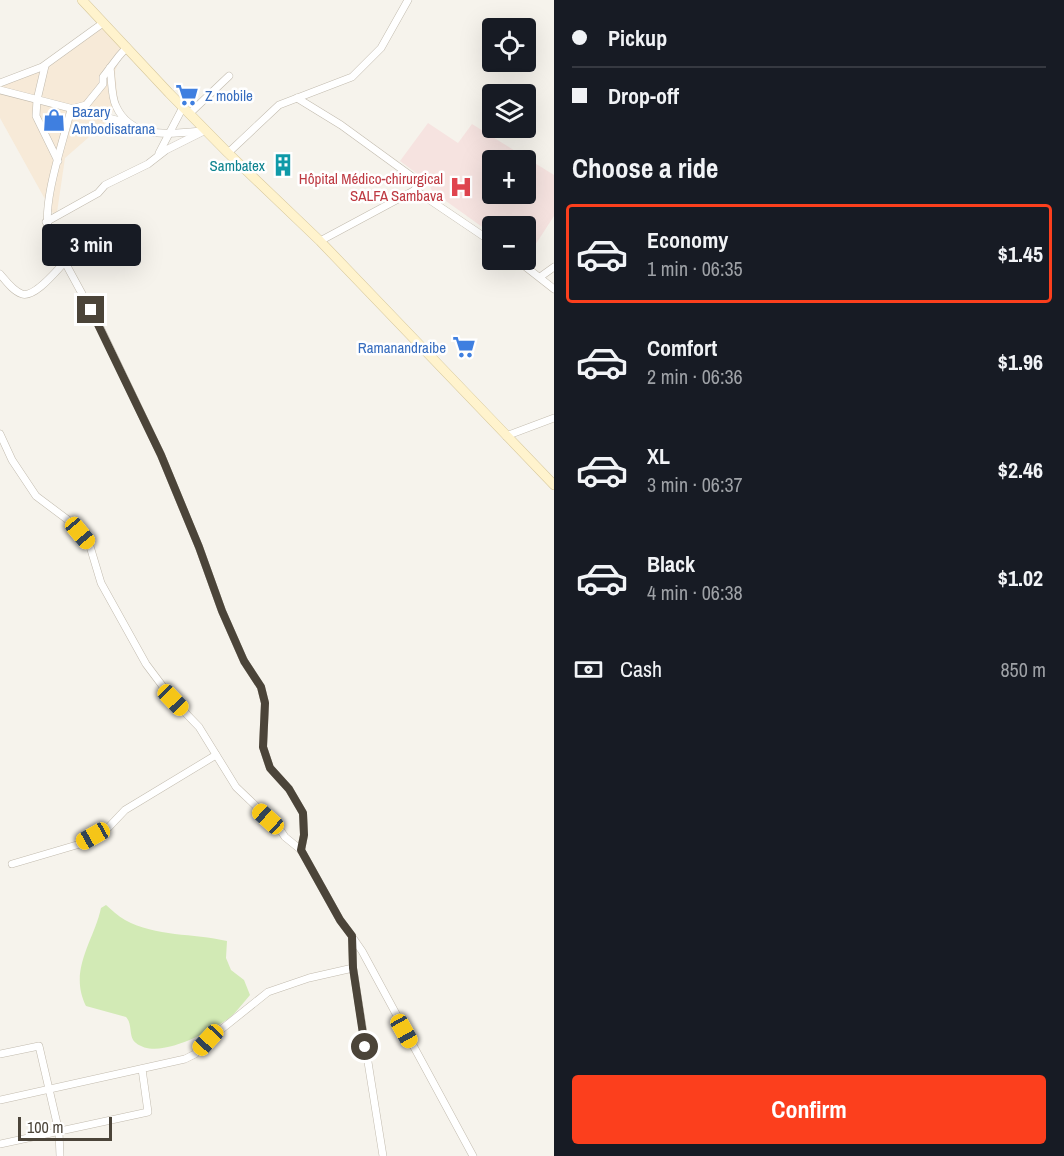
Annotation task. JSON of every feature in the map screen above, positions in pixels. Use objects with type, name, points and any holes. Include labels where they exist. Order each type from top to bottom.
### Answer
[{"type":"main road","points":[[82,0],[186,111],[320,241],[554,485]]},
{"type":"street","points":[[228,153],[279,105],[339,84],[364,67],[381,48],[408,0]]},
{"type":"street","points":[[0,83],[45,66],[103,23]]},
{"type":"street","points":[[71,109],[86,105],[103,84],[103,77],[127,47]]},
{"type":"street","points":[[45,66],[37,100],[36,116],[58,161]]},
{"type":"street","points":[[110,68],[116,106],[130,123]]},
{"type":"street","points":[[158,155],[168,133],[186,111],[229,76]]},
{"type":"street","points":[[0,90],[130,123],[150,133],[206,130]]},
{"type":"street","points":[[297,98],[341,125],[418,181],[415,190],[320,241]]},
{"type":"street","points":[[71,109],[53,177],[46,222],[49,232],[99,325],[161,455],[199,547],[222,611],[244,661],[261,687],[265,703],[263,747],[270,768],[289,789],[303,813],[304,835],[301,850]]},
{"type":"street","points":[[46,222],[98,193],[105,185],[148,164],[158,155],[206,130]]},
{"type":"street","points":[[415,190],[482,235]]},
{"type":"street","points":[[0,274],[11,287],[22,294],[28,294],[42,286],[64,263]]},
{"type":"street","points":[[540,277],[554,267]]},
{"type":"street","points":[[531,270],[554,289]]},
{"type":"street","points":[[506,436],[554,418]]},
{"type":"street","points":[[0,434],[12,460],[36,496],[72,523],[89,543],[101,583],[146,664],[173,700],[199,728],[236,787],[279,828],[285,837],[301,850],[340,920],[362,951],[473,1156]]},
{"type":"street","points":[[12,864],[80,844],[107,829],[125,810],[216,755]]},
{"type":"street","points":[[352,936],[353,968],[383,1156]]},
{"type":"street","points":[[0,1100],[185,1059],[195,1054],[224,1027],[268,992],[309,978],[353,968]]},
{"type":"street","points":[[0,1054],[39,1046],[59,1132],[60,1156]]},
{"type":"street","points":[[0,1144],[148,1112],[142,1069]]},
{"type":"shaded area","name":"Bazary Ambodisatrana","points":[[98,22],[128,52],[120,59],[115,71],[118,104],[105,123],[65,158],[56,219],[0,118],[0,80],[47,62]]},
{"type":"shaded area","name":"Hôpital Médico-chirurgical SALFA Sambava","points":[[428,123],[458,143],[472,124],[482,130],[482,138],[495,138],[514,150],[482,150],[482,204],[536,204],[536,164],[554,175],[554,216],[536,244],[536,216],[482,216],[482,227],[432,191],[428,182],[400,161]]},
{"type":"green space","points":[[106,905],[125,920],[149,929],[227,941],[226,958],[231,970],[244,980],[250,995],[228,1019],[183,1043],[157,1049],[145,1048],[136,1043],[126,1017],[86,1006],[81,993],[80,980],[84,956],[101,908]]},
{"type":"place","name":"Z mobile","points":[[187,95]]},
{"type":"place","name":"Bazary Ambodisatrana","points":[[54,120]]},
{"type":"place","name":"Sambatex","points":[[283,165]]},
{"type":"place","name":"Hôpital Médico-chirurgical SALFA Sambava","points":[[461,187]]},
{"type":"place","name":"Ramanandraibe","points":[[464,347]]},
{"type":"route","points":[[91,310],[161,455],[244,661],[261,687],[265,703],[263,747],[270,768],[289,789],[303,813],[304,835],[301,850],[340,920],[352,936],[353,968],[365,1047]]}]
